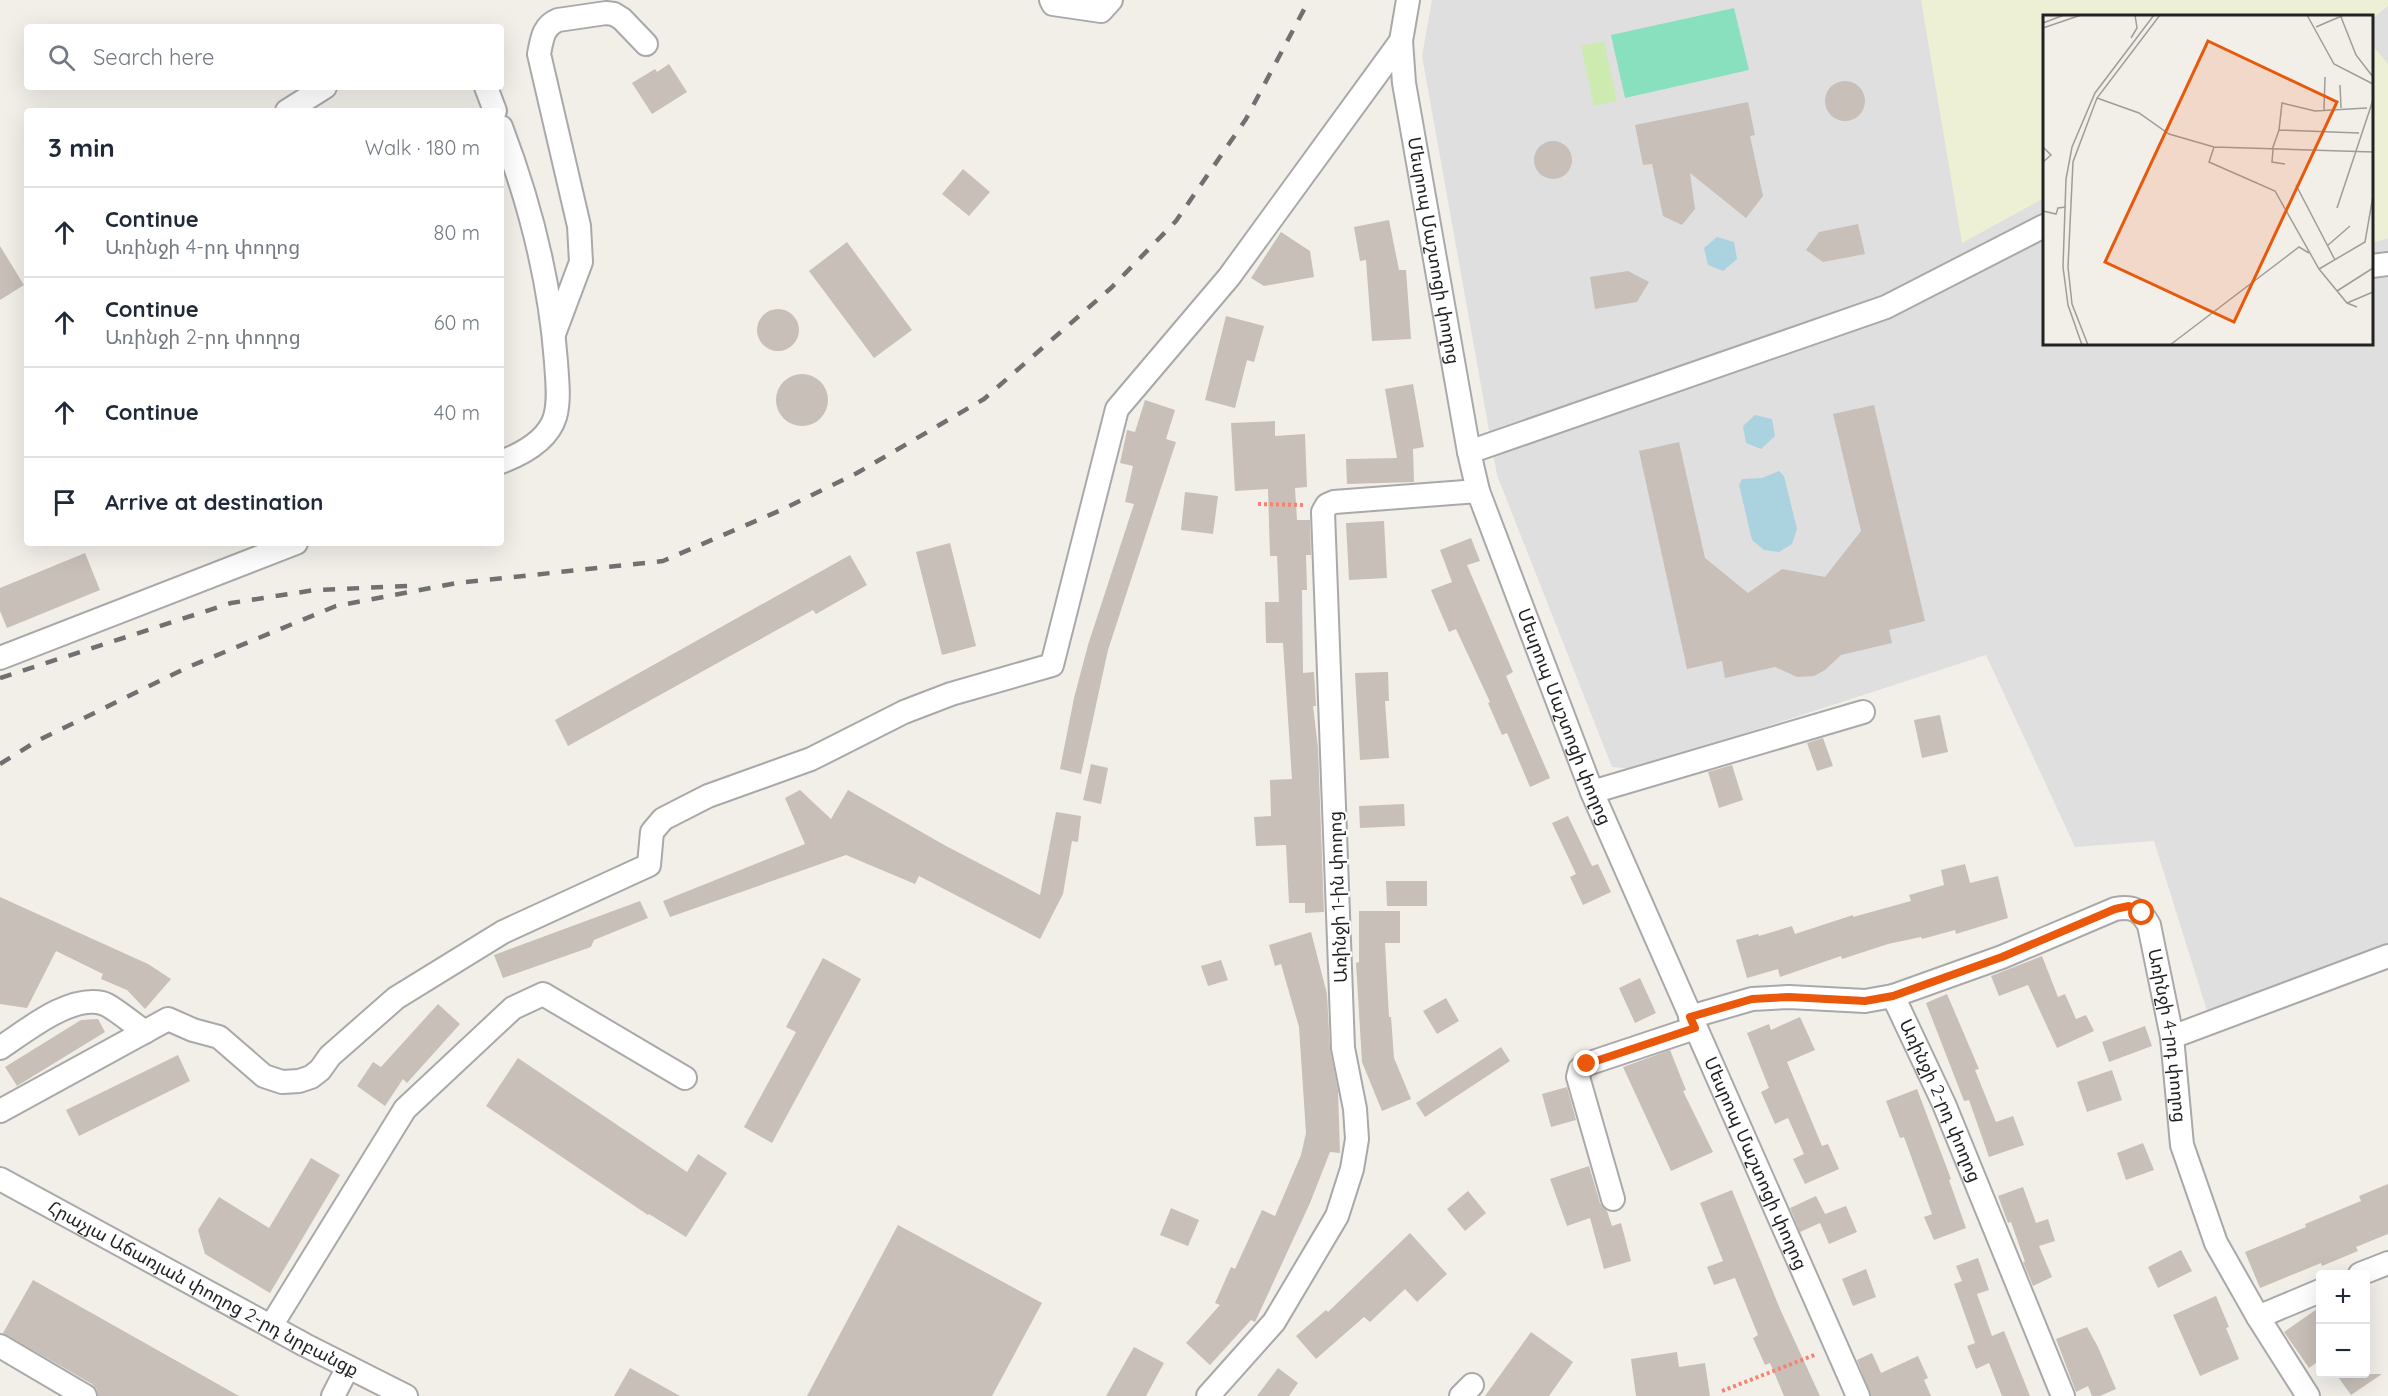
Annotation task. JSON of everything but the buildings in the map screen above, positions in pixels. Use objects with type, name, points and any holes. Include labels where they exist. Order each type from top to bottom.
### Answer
[{"type":"street","points":[[1051,0],[1053,4],[1101,11],[1111,0]]},
{"type":"street","name":"Մեսրոպ Մաշտոցի փողոց","points":[[1408,0],[1401,41],[1404,83],[1469,452],[1478,490],[1592,792],[1858,1396]]},
{"type":"street","points":[[554,334],[581,262],[579,226],[538,54],[544,31],[551,23],[558,20],[606,13],[622,19],[646,44]]},
{"type":"street","points":[[0,1111],[168,1019],[193,1030],[219,1037],[264,1076],[282,1082],[299,1081],[311,1077],[320,1070],[330,1056],[396,998],[503,932],[649,865],[652,832],[663,819],[708,796],[811,759],[904,712],[951,694],[1052,665],[1117,410],[1229,277],[1401,41]]},
{"type":"street","points":[[292,108],[320,90]]},
{"type":"street","points":[[487,90],[494,108]]},
{"type":"street","points":[[504,135],[534,228],[554,334],[558,390],[555,417],[545,435],[518,455],[504,461]]},
{"type":"street","points":[[1469,452],[1886,306],[2043,227]]},
{"type":"street","points":[[2373,266],[2388,264]]},
{"type":"street","points":[[1327,505],[1334,502],[1478,490]]},
{"type":"street","name":"Առինջի 1-ին փողոց","points":[[1208,1396],[1274,1322],[1337,1216],[1352,1169],[1357,1139],[1355,1109],[1343,1048],[1323,512],[1327,505]]},
{"type":"street","points":[[0,658],[288,546]]},
{"type":"street","points":[[1592,792],[1863,712]]},
{"type":"street","name":"Առինջի 4-րդ փողոց","points":[[1893,996],[2002,957],[2115,909],[2129,906],[2142,913],[2149,925],[2172,1037],[2182,1145],[2216,1243],[2258,1317],[2308,1396]]},
{"type":"street","points":[[2172,1037],[2388,956]]},
{"type":"street","points":[[271,1326],[405,1109],[513,1008],[543,994],[685,1078]]},
{"type":"street","name":"Առինջի 2-րդ փողոց","points":[[1613,1199],[1578,1077],[1580,1069],[1587,1064],[1752,999],[1789,997],[1865,1001],[1893,996],[1944,1104],[2063,1396]]},
{"type":"street","points":[[0,1048],[55,1013],[76,1004],[103,1003],[145,1032]]},
{"type":"street","name":"Հրաչյա Աճառյան փողոց 2-րդ նրբանցք","points":[[0,1179],[271,1326],[406,1396]]},
{"type":"street","points":[[2370,1271],[2388,1263]]},
{"type":"street","points":[[2258,1317],[2316,1293]]},
{"type":"street","points":[[0,1346],[81,1395]]},
{"type":"street","points":[[333,1396],[348,1367]]},
{"type":"path","points":[[1258,504],[1327,505]]},
{"type":"path","points":[[1722,1391],[1837,1346]]},
{"type":"shaded area","points":[[1432,0],[2388,0],[2388,948],[2208,1014],[2154,841],[2075,847],[1986,655],[1636,769],[1612,767],[1497,475],[1422,56]]},
{"type":"green space","points":[[1921,0],[2388,0],[2388,6],[2373,18],[2373,15],[2043,15],[2043,199],[1962,243]]},
{"type":"green space","points":[[1734,8],[1749,70],[1625,98],[1611,35]]},
{"type":"green space","points":[[1604,41],[1617,101],[1594,106],[1581,46]]},
{"type":"green space","points":[[2373,46],[2388,64],[2388,238],[2373,243]]},
{"type":"water","points":[[1717,237],[1734,242],[1737,259],[1723,271],[1708,265],[1704,248]]},
{"type":"water","points":[[1755,415],[1772,419],[1775,436],[1761,449],[1746,443],[1743,426]]},
{"type":"water","points":[[1779,471],[1784,476],[1797,529],[1792,544],[1779,552],[1764,550],[1752,540],[1739,485],[1742,479],[1762,478]]},
{"type":"railway","points":[[0,764],[37,741],[186,668],[336,606],[457,583],[663,561],[779,511],[857,473],[984,399],[1111,288],[1176,221],[1246,119],[1309,0]]},
{"type":"railway","points":[[0,678],[231,603],[315,590],[409,586]]},
{"type":"route","points":[[1587,1064],[1695,1028],[1690,1017],[1752,999],[1789,997],[1865,1001],[1893,996],[2002,957],[2115,909],[2129,906],[2142,913]]}]
